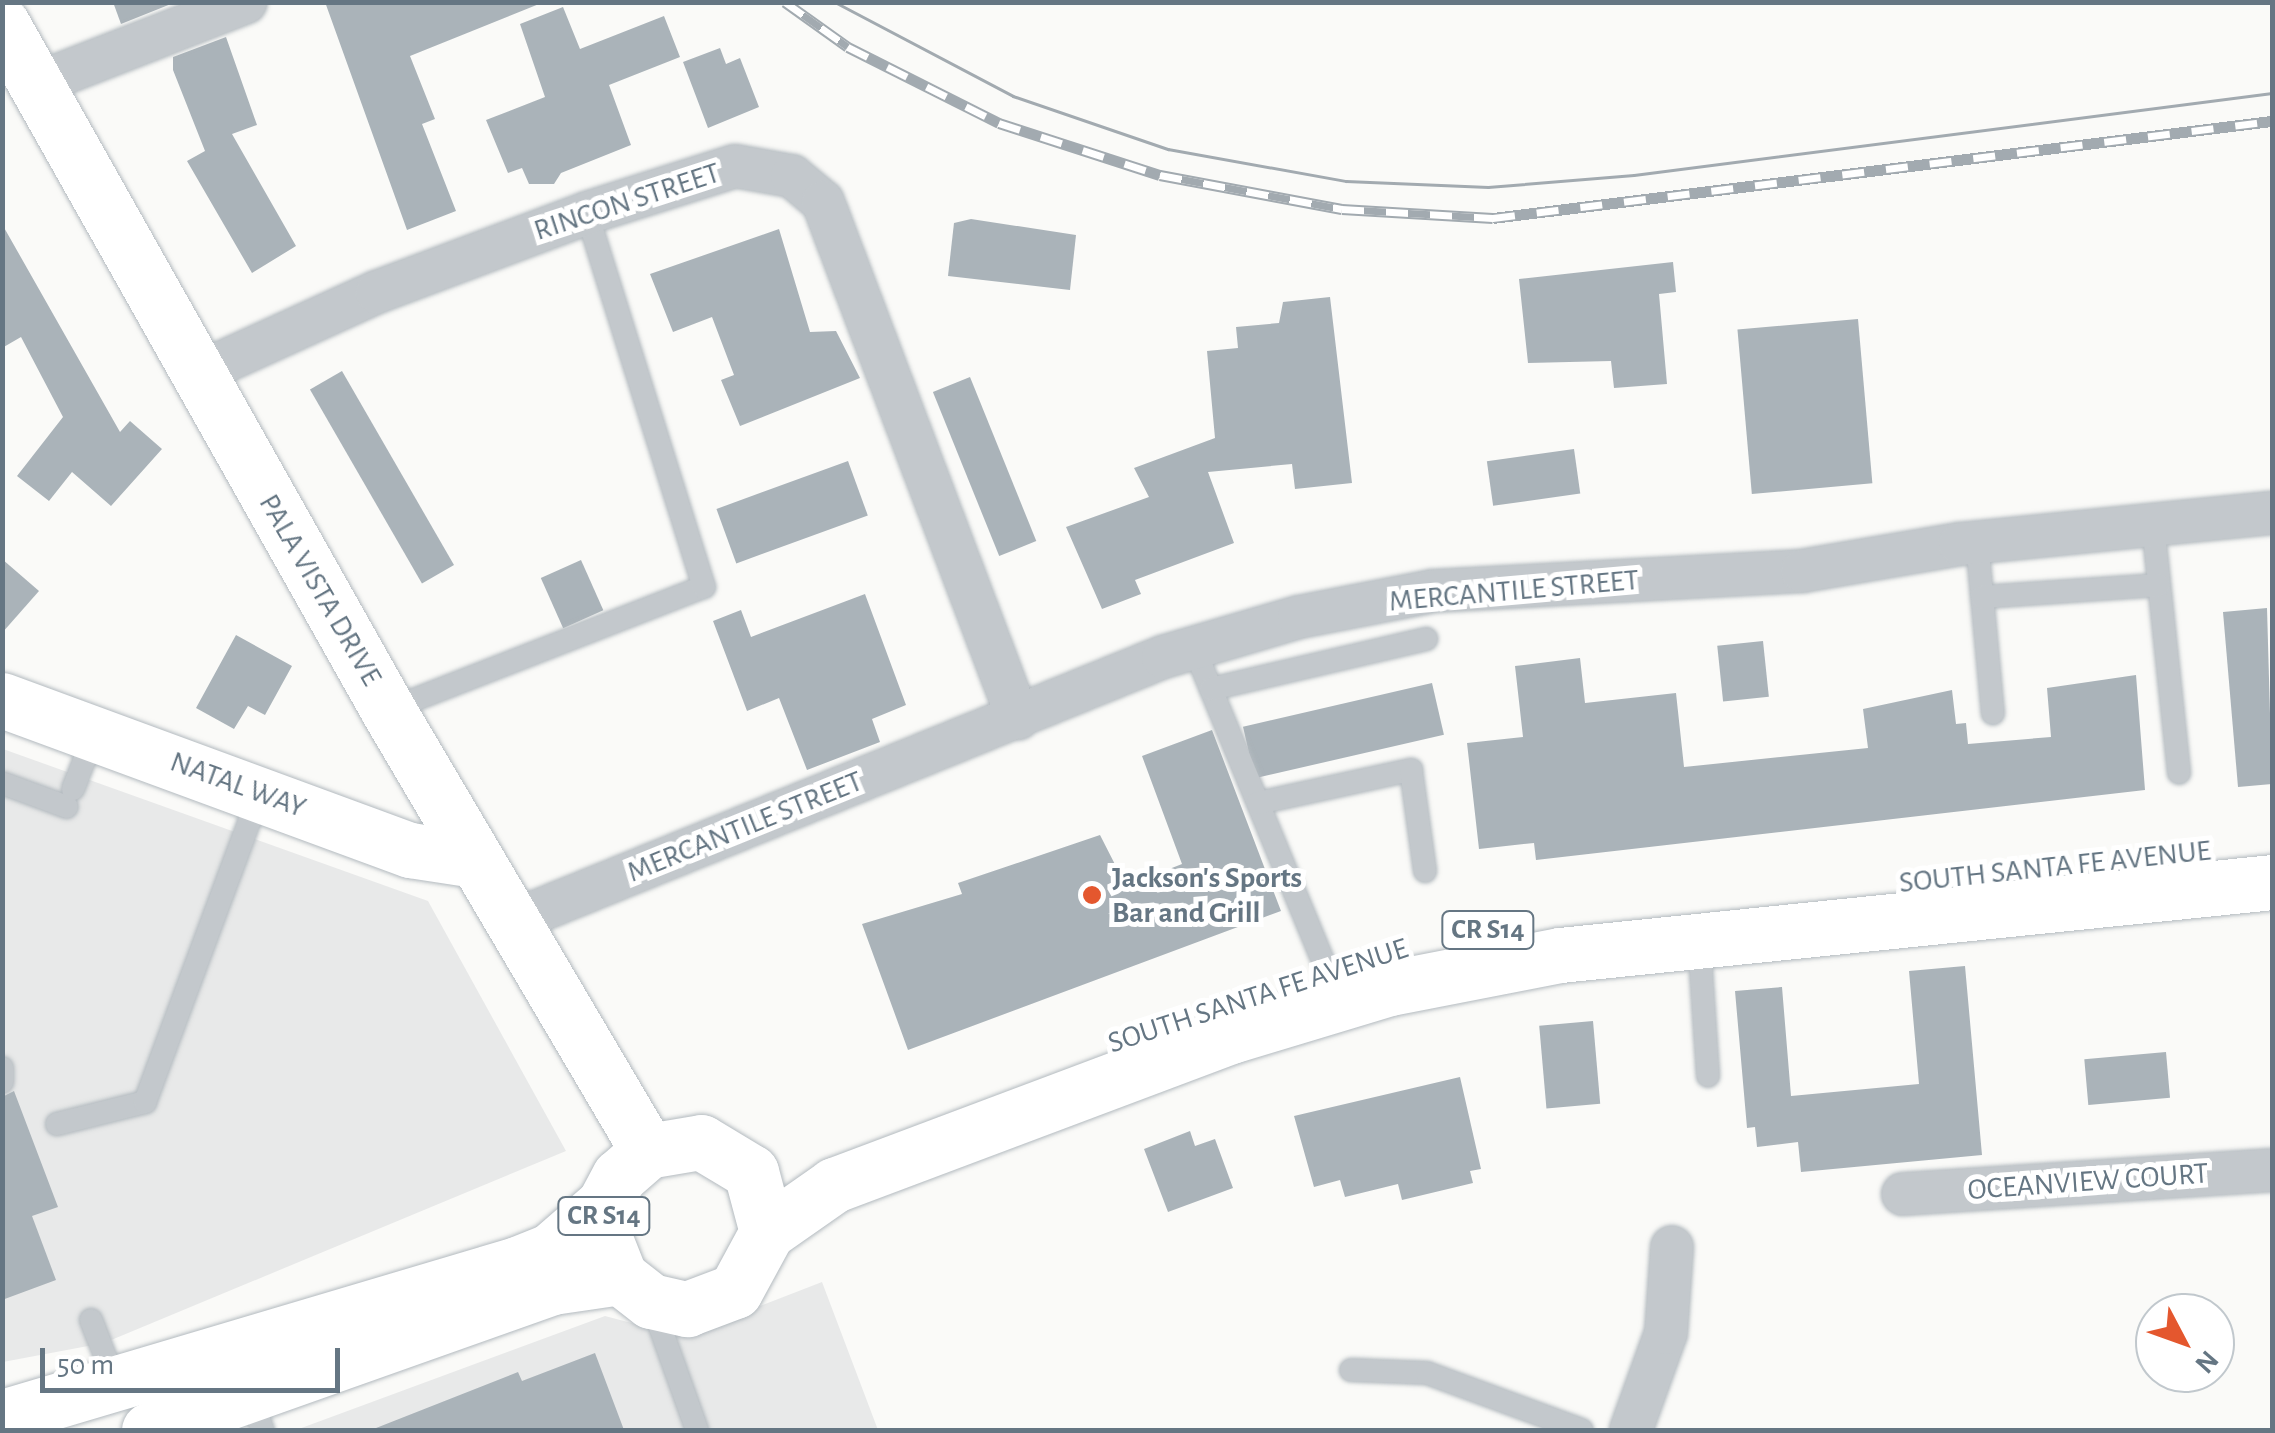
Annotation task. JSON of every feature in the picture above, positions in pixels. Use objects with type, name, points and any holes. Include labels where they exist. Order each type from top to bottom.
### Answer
[{"type":"main road","name":"PALA VISTA DRIVE","points":[[3,26],[388,710],[648,1151]]},
{"type":"main road","name":"NATAL WAY","points":[[6,713],[95,733],[410,850],[475,860]]},
{"type":"main road","name":"SOUTH SANTA FE AVENUE","points":[[648,1151],[701,1142],[739,1158],[793,1161],[1326,969],[1424,942],[1583,915],[2272,846]]},
{"type":"main road","name":"SOUTH SANTA FE AVENUE","points":[[149,1430],[256,1412],[552,1287],[636,1289],[688,1309],[736,1291],[767,1232],[834,1185],[1329,1005],[1476,967],[1699,940],[2272,882]]},
{"type":"main road","name":"CR S14","points":[[2,1417],[114,1379],[517,1264],[550,1251],[604,1204],[620,1176],[648,1151]]},
{"type":"main road","points":[[739,1158],[760,1190],[767,1232]]},
{"type":"main road","name":"CR S14","points":[[604,1204],[604,1239],[636,1289]]},
{"type":"street","points":[[36,84],[246,2]]},
{"type":"street","name":"RINCON STREET","points":[[198,374],[377,292],[587,213],[736,166],[792,176],[822,202],[1018,718]]},
{"type":"street","name":"MERCANTILE STREET","points":[[511,922],[1194,648],[1299,617],[1433,591],[1802,571],[1978,542],[2272,513]]},
{"type":"street","name":"OCEANVIEW COURT","points":[[1902,1194],[2272,1170]]},
{"type":"street","points":[[1631,1430],[1666,1333],[1672,1247]]},
{"type":"lane","points":[[388,710],[704,587],[587,213]]},
{"type":"lane","points":[[2153,524],[2179,773]]},
{"type":"lane","points":[[1978,542],[1993,713]]},
{"type":"lane","points":[[1982,598],[2159,585]]},
{"type":"lane","points":[[1210,689],[1426,640]]},
{"type":"lane","points":[[1194,648],[1326,969]]},
{"type":"lane","points":[[2,783],[70,798],[95,733]]},
{"type":"lane","points":[[1258,803],[1411,770],[1425,872]]},
{"type":"lane","points":[[58,1124],[144,1102],[260,792]]},
{"type":"lane","points":[[1699,940],[1708,1076]]},
{"type":"lane","points":[[2,1068],[2,1082]]},
{"type":"lane","points":[[636,1289],[697,1430]]},
{"type":"lane","points":[[91,1320],[114,1379]]},
{"type":"lane","points":[[1351,1370],[1428,1373],[1582,1430]]},
{"type":"shaded area","points":[[3,749],[428,901],[566,1151],[104,1343],[3,1362]]},
{"type":"shaded area","points":[[822,1282],[878,1430],[296,1430],[605,1316],[639,1325],[727,1319]]},
{"type":"building","points":[[113,2],[176,2],[121,24]]},
{"type":"building","points":[[325,2],[544,2],[410,56],[435,119],[422,124],[456,211],[407,230]]},
{"type":"building","points":[[563,7],[580,49],[664,16],[680,57],[609,85],[631,145],[561,173],[554,184],[529,184],[522,168],[508,173],[486,120],[545,97],[520,24]]},
{"type":"building","points":[[226,37],[257,125],[232,134],[296,246],[252,273],[187,161],[205,151],[173,70],[173,57]]},
{"type":"building","points":[[720,48],[726,64],[740,58],[759,107],[708,128],[683,62]]},
{"type":"building","points":[[971,219],[1076,235],[1070,290],[948,276],[954,223]]},
{"type":"building","points":[[2,224],[120,432],[130,421],[162,449],[111,506],[72,472],[49,501],[17,476],[63,417],[21,337],[2,348]]},
{"type":"building","points":[[779,229],[810,332],[836,331],[860,378],[740,426],[721,380],[734,375],[712,317],[673,332],[650,274]]},
{"type":"building","points":[[1673,262],[1676,292],[1659,294],[1667,384],[1614,388],[1611,361],[1528,363],[1519,279]]},
{"type":"building","points":[[1330,297],[1352,483],[1295,489],[1292,464],[1208,472],[1234,543],[1135,580],[1141,594],[1102,609],[1066,527],[1149,497],[1134,468],[1215,438],[1207,351],[1238,348],[1236,327],[1279,323],[1283,302]]},
{"type":"building","points":[[1858,319],[1872,483],[1752,494],[1737,330]]},
{"type":"building","points":[[342,371],[454,565],[422,583],[310,390]]},
{"type":"building","points":[[970,377],[1036,541],[999,556],[933,392]]},
{"type":"building","points":[[1574,449],[1580,494],[1493,506],[1487,461]]},
{"type":"building","points":[[848,461],[868,516],[736,563],[716,509]]},
{"type":"building","points":[[2,559],[39,591],[2,633]]},
{"type":"building","points":[[581,560],[603,610],[563,628],[541,578]]},
{"type":"building","points":[[865,594],[906,705],[872,719],[880,742],[807,770],[779,698],[747,711],[713,621],[741,610],[751,637]]},
{"type":"building","points":[[2267,608],[2272,784],[2238,787],[2223,612]]},
{"type":"building","points":[[236,635],[292,666],[265,715],[248,706],[234,729],[196,708]]},
{"type":"building","points":[[1763,641],[1769,697],[1723,702],[1717,646]]},
{"type":"building","points":[[1580,658],[1585,703],[1676,693],[1684,767],[1868,748],[1863,709],[1952,690],[1956,724],[1966,723],[1968,744],[2051,737],[2047,688],[2136,675],[2145,790],[1536,860],[1534,843],[1479,849],[1467,743],[1523,737],[1515,666]]},
{"type":"building","points":[[1432,683],[1444,735],[1255,778],[1243,727]]},
{"type":"building","points":[[1212,730],[1281,911],[908,1050],[862,924],[962,894],[958,883],[1100,835],[1126,886],[1182,864],[1142,756]]},
{"type":"building","points":[[1965,966],[1982,1155],[1801,1172],[1798,1142],[1757,1147],[1755,1127],[1747,1128],[1735,991],[1782,987],[1791,1096],[1919,1084],[1909,971]]},
{"type":"building","points":[[1593,1021],[1600,1104],[1546,1108],[1539,1026]]},
{"type":"building","points":[[2166,1052],[2170,1098],[2088,1105],[2084,1059]]},
{"type":"building","points":[[1460,1077],[1481,1169],[1470,1171],[1473,1183],[1402,1200],[1398,1184],[1345,1197],[1340,1180],[1314,1187],[1294,1116]]},
{"type":"building","points":[[14,1091],[58,1207],[32,1216],[56,1280],[2,1300],[2,1097]]},
{"type":"building","points":[[1190,1131],[1195,1146],[1215,1139],[1233,1188],[1168,1212],[1144,1149]]},
{"type":"building","points":[[595,1353],[624,1430],[371,1430],[518,1372],[522,1381]]},
{"type":"tram line","points":[[835,2],[1013,96],[1168,149],[1346,181],[1488,187],[1634,175],[2272,93]]},
{"type":"railway","points":[[785,2],[848,47],[999,123],[1160,175],[1342,209],[1493,218],[2272,121]]},
{"type":"place","name":"Jackson's Sports Bar and Grill","points":[[1092,895]]}]
